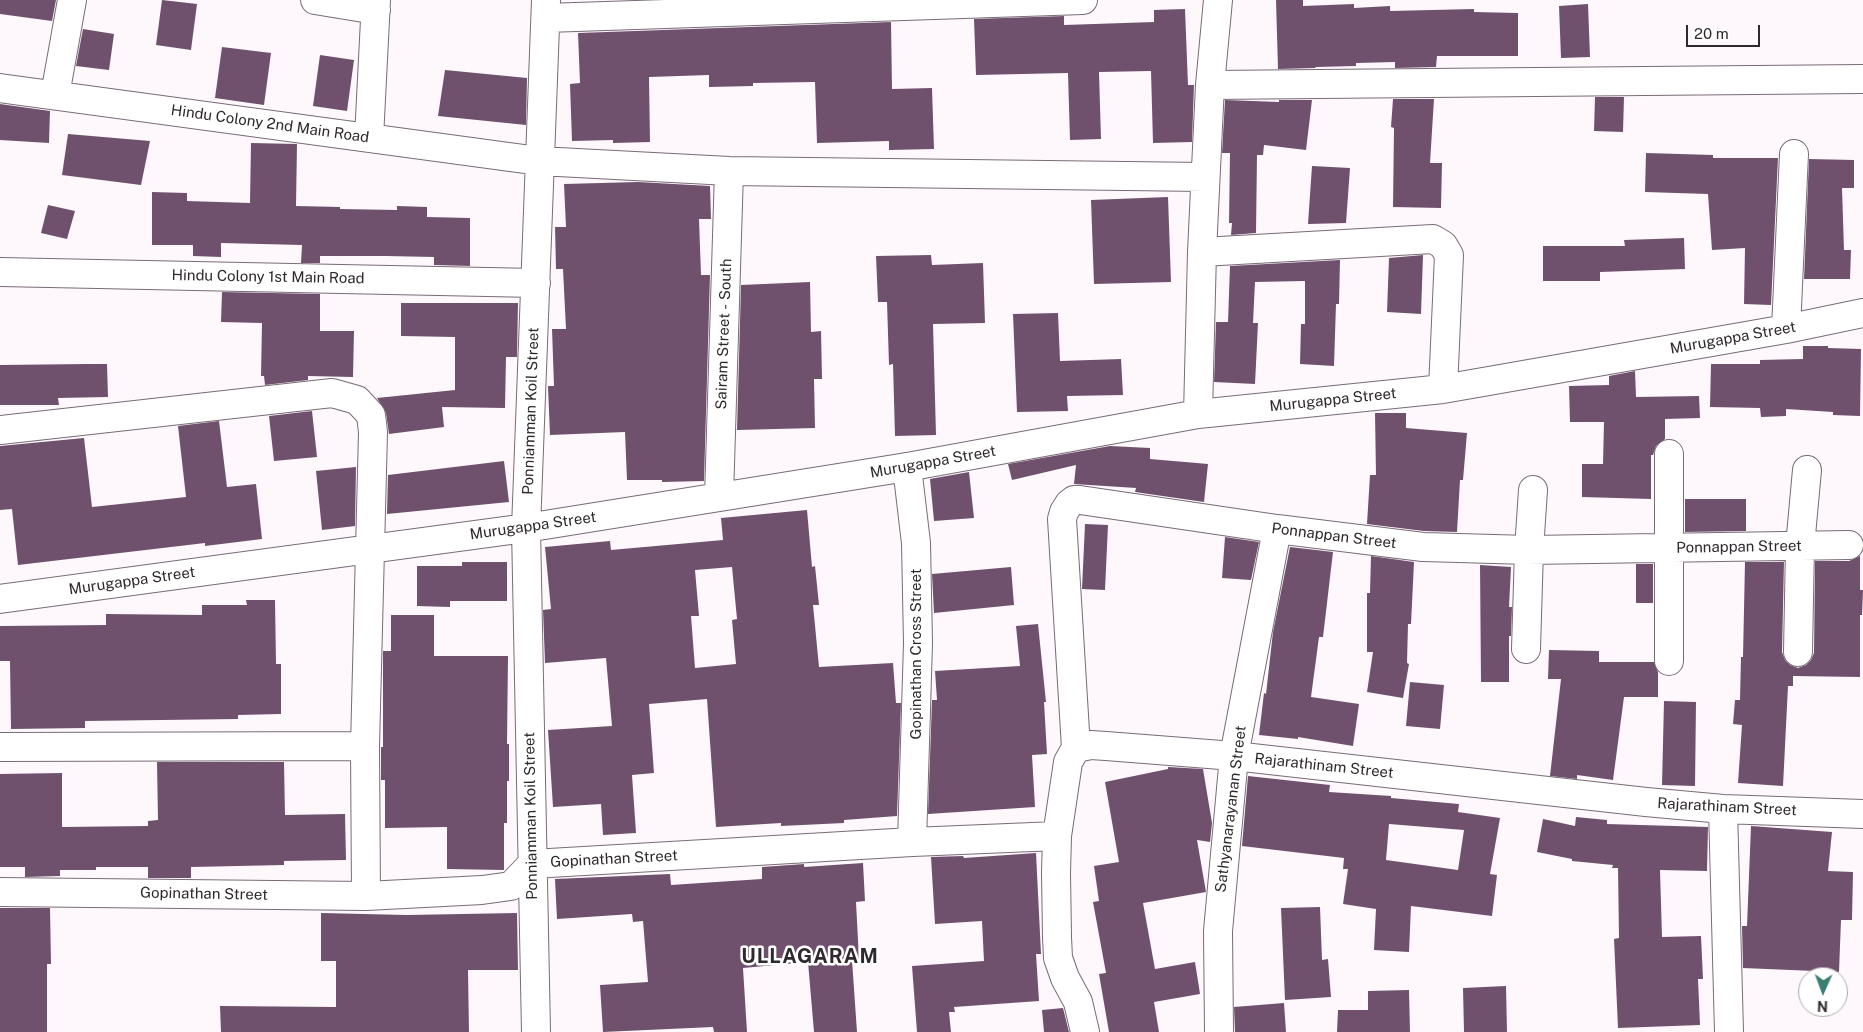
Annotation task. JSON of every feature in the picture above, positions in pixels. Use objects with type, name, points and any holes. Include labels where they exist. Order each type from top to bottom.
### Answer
[{"type":"street","points":[[55,95],[72,0]]},
{"type":"street","points":[[316,0],[376,5],[369,138]]},
{"type":"street","points":[[546,9],[1083,0]]},
{"type":"street","points":[[1198,414],[1205,177],[1210,84],[1218,0]]},
{"type":"street","name":"Ponniamman Koil Street","points":[[536,1032],[526,528],[546,9]]},
{"type":"street","points":[[1210,84],[1863,79]]},
{"type":"street","name":"Hindu Colony 2nd Main Road","points":[[0,88],[539,161],[729,171],[1205,177]]},
{"type":"street","points":[[1786,329],[1794,154]]},
{"type":"street","name":"Sairam Street - South","points":[[719,497],[729,171]]},
{"type":"street","points":[[1202,252],[1433,238],[1443,245],[1449,254],[1443,389]]},
{"type":"street","name":"Hindu Colony 1st Main Road","points":[[0,272],[536,283]]},
{"type":"street","name":"Murugappa Street","points":[[0,599],[526,528],[907,467],[1198,414],[1443,389],[1786,329],[1863,313]]},
{"type":"street","points":[[0,430],[332,393],[357,400],[370,415],[373,432],[365,746],[366,896]]},
{"type":"street","points":[[1669,454],[1669,661]]},
{"type":"street","name":"Gopinathan Cross Street","points":[[907,467],[916,543],[918,643],[912,842]]},
{"type":"street","points":[[1798,652],[1800,546],[1807,470]]},
{"type":"street","points":[[1526,650],[1529,550],[1534,490]]},
{"type":"street","name":"Ponnappan Street","points":[[1076,748],[1062,519],[1069,504],[1074,500],[1277,529],[1423,547],[1529,550],[1849,545]]},
{"type":"street","name":"Sathyanarayanan Street","points":[[1219,1032],[1218,931],[1234,756],[1277,529]]},
{"type":"street","name":"Rajarathinam Street","points":[[1076,748],[1091,745],[1234,756],[1723,809],[1863,814]]},
{"type":"street","points":[[0,747],[365,746]]},
{"type":"street","points":[[1076,748],[1068,762],[1057,836],[1058,958],[1065,978],[1078,1002],[1085,1032]]},
{"type":"street","points":[[1723,809],[1729,1032]]},
{"type":"street","name":"Gopinathan Street","points":[[0,892],[366,896],[482,890],[512,886],[532,864],[912,842],[1057,836]]},
{"type":"building","points":[[0,0],[56,0],[52,21],[0,14]]},
{"type":"building","points":[[162,0],[197,4],[191,50],[156,45]]},
{"type":"building","points":[[1276,0],[1303,0],[1303,6],[1354,4],[1354,8],[1390,6],[1390,11],[1474,9],[1474,12],[1518,13],[1518,56],[1437,56],[1436,67],[1395,68],[1395,62],[1356,63],[1356,66],[1278,69]]},
{"type":"building","points":[[1588,4],[1590,57],[1561,58],[1559,6]]},
{"type":"building","points":[[1185,9],[1188,85],[1194,85],[1192,142],[1153,143],[1151,71],[1099,72],[1101,139],[1070,140],[1068,73],[976,75],[974,19],[1064,16],[1064,25],[1154,22],[1154,10]]},
{"type":"building","points":[[891,22],[892,89],[932,88],[934,149],[889,150],[889,141],[817,143],[815,82],[753,83],[753,86],[709,87],[709,75],[649,77],[650,142],[613,143],[613,140],[572,141],[570,84],[580,83],[578,33]]},
{"type":"building","points":[[83,29],[114,34],[109,70],[76,66]]},
{"type":"building","points":[[222,47],[271,53],[264,105],[215,98]]},
{"type":"building","points":[[320,55],[354,60],[347,111],[313,106]]},
{"type":"building","points":[[445,70],[527,78],[526,125],[438,116]]},
{"type":"building","points":[[1595,97],[1624,97],[1623,132],[1594,131]]},
{"type":"building","points":[[1393,99],[1434,99],[1430,163],[1442,163],[1441,208],[1393,207],[1394,128],[1391,127]]},
{"type":"building","points":[[1225,100],[1279,102],[1279,100],[1312,100],[1306,150],[1264,145],[1263,155],[1257,155],[1256,233],[1231,235],[1232,223],[1229,223],[1230,153],[1222,153]]},
{"type":"building","points":[[0,104],[50,111],[49,143],[0,140]]},
{"type":"building","points":[[68,134],[150,141],[141,185],[62,175]]},
{"type":"building","points":[[251,143],[297,144],[296,206],[397,210],[397,206],[427,207],[427,217],[470,218],[470,266],[434,265],[434,257],[386,256],[320,256],[320,263],[301,263],[302,245],[221,243],[221,257],[193,256],[193,245],[152,245],[152,192],[187,193],[187,201],[250,203]]},
{"type":"building","points":[[1646,153],[1713,155],[1713,158],[1778,158],[1771,305],[1744,304],[1745,248],[1712,250],[1708,194],[1645,192]]},
{"type":"building","points":[[1809,159],[1854,160],[1854,188],[1842,188],[1844,250],[1851,250],[1850,279],[1804,279]]},
{"type":"building","points":[[1312,166],[1350,168],[1346,223],[1308,224]]},
{"type":"building","points":[[638,182],[710,186],[711,219],[699,219],[701,275],[710,275],[704,481],[662,482],[662,480],[627,480],[625,432],[550,435],[548,386],[554,386],[552,329],[566,329],[563,269],[556,269],[555,227],[566,227],[564,184]]},
{"type":"building","points":[[1168,197],[1171,282],[1094,284],[1091,200]]},
{"type":"building","points":[[48,205],[75,211],[67,239],[41,233]]},
{"type":"building","points":[[1684,238],[1685,269],[1600,272],[1600,281],[1543,281],[1543,246],[1625,246],[1624,240]]},
{"type":"building","points":[[931,255],[932,265],[983,263],[985,323],[933,324],[936,435],[895,436],[893,364],[889,365],[887,302],[878,302],[876,256]]},
{"type":"building","points":[[1423,255],[1421,314],[1387,312],[1389,258]]},
{"type":"building","points":[[1340,260],[1339,304],[1336,304],[1334,366],[1300,364],[1301,324],[1305,324],[1305,281],[1255,282],[1253,323],[1258,323],[1255,384],[1214,382],[1216,322],[1228,322],[1230,266]]},
{"type":"building","points":[[810,282],[811,332],[821,331],[822,379],[814,379],[815,428],[737,430],[741,285]]},
{"type":"building","points":[[222,292],[320,294],[320,331],[354,331],[353,377],[308,376],[308,380],[265,385],[264,376],[261,376],[262,323],[221,322]]},
{"type":"building","points":[[401,303],[518,303],[517,357],[506,357],[505,408],[442,407],[444,427],[389,434],[386,413],[377,398],[455,390],[455,337],[401,336]]},
{"type":"building","points":[[1058,313],[1060,361],[1121,359],[1123,395],[1067,396],[1068,411],[1017,412],[1013,314]]},
{"type":"building","points":[[1803,346],[1861,349],[1860,416],[1833,415],[1833,412],[1786,409],[1786,416],[1761,417],[1760,408],[1710,407],[1711,364],[1760,364],[1760,360],[1803,359]]},
{"type":"building","points":[[107,364],[108,397],[58,398],[59,405],[0,405],[0,365]]},
{"type":"building","points":[[1635,371],[1636,397],[1699,396],[1700,418],[1665,419],[1665,439],[1656,446],[1653,455],[1651,455],[1651,499],[1582,497],[1582,464],[1603,464],[1604,422],[1570,422],[1569,386],[1609,385],[1609,376]]},
{"type":"building","points":[[312,411],[317,457],[274,461],[269,416]]},
{"type":"building","points":[[1375,413],[1406,413],[1406,428],[1467,433],[1463,480],[1460,480],[1457,532],[1424,531],[1367,524],[1370,475],[1376,475]]},
{"type":"building","points":[[219,421],[227,487],[256,484],[262,539],[205,546],[205,543],[18,565],[12,509],[0,510],[0,446],[84,438],[92,507],[186,497],[178,426]]},
{"type":"building","points":[[1110,446],[1150,448],[1150,459],[1208,464],[1204,502],[1135,492],[1136,488],[1074,484],[1076,465],[1012,480],[1008,464]]},
{"type":"building","points":[[504,461],[509,502],[387,514],[388,475]]},
{"type":"building","points":[[356,467],[355,526],[322,530],[316,471]]},
{"type":"building","points":[[969,472],[974,518],[934,521],[930,479]]},
{"type":"building","points":[[1685,499],[1746,499],[1746,531],[1685,532]]},
{"type":"building","points":[[807,510],[812,567],[815,566],[819,605],[813,605],[819,667],[893,663],[896,703],[901,703],[897,816],[844,820],[844,823],[781,826],[781,823],[716,827],[707,699],[649,704],[654,773],[632,775],[636,833],[603,835],[601,804],[553,807],[548,730],[612,726],[606,658],[545,663],[543,610],[551,609],[545,547],[610,541],[611,550],[723,540],[721,518]],"holes":[[[732,567],[737,619],[732,620],[736,664],[695,668],[691,616],[699,616],[695,570]]]},
{"type":"building","points":[[1085,524],[1108,525],[1105,590],[1082,589]]},
{"type":"building","points":[[1225,537],[1259,542],[1251,580],[1222,578]]},
{"type":"building","points":[[1290,547],[1333,552],[1323,637],[1319,637],[1311,697],[1359,704],[1353,746],[1298,737],[1298,739],[1259,735],[1273,632]]},
{"type":"building","points":[[1371,556],[1414,562],[1411,624],[1408,624],[1407,663],[1409,664],[1403,698],[1367,692],[1373,652],[1367,652],[1367,593],[1370,593]]},
{"type":"building","points":[[1860,556],[1860,590],[1863,590],[1862,615],[1860,615],[1860,677],[1793,676],[1793,686],[1788,686],[1783,786],[1738,783],[1742,725],[1733,724],[1735,700],[1740,700],[1745,562],[1784,562],[1782,652],[1785,660],[1790,665],[1798,668],[1806,665],[1814,653],[1815,561],[1849,561]]},
{"type":"building","points":[[462,562],[507,562],[507,601],[450,601],[450,607],[417,606],[417,566],[462,566]]},
{"type":"building","points":[[1636,564],[1653,564],[1653,603],[1636,603]]},
{"type":"building","points":[[1480,565],[1511,567],[1509,607],[1512,607],[1511,636],[1509,636],[1509,682],[1481,682]]},
{"type":"building","points":[[1011,567],[1014,605],[934,613],[932,574]]},
{"type":"building","points":[[246,600],[275,600],[276,664],[281,664],[281,714],[238,715],[238,719],[85,721],[85,728],[11,729],[10,661],[0,661],[0,626],[106,625],[106,614],[202,615],[202,605],[247,605]]},
{"type":"building","points":[[391,615],[434,615],[434,656],[508,656],[507,744],[509,744],[509,781],[507,781],[507,823],[504,823],[504,870],[447,869],[447,827],[385,828],[385,780],[381,780],[383,651],[391,651]]},
{"type":"building","points":[[1038,624],[1046,702],[1044,702],[1047,754],[1032,755],[1035,807],[928,814],[932,700],[937,700],[935,671],[1020,666],[1016,626]]},
{"type":"building","points":[[1549,650],[1599,651],[1599,662],[1654,662],[1658,672],[1658,697],[1624,697],[1613,780],[1577,775],[1577,779],[1550,776],[1561,679],[1548,679]]},
{"type":"building","points":[[1410,682],[1444,685],[1440,729],[1406,726]]},
{"type":"building","points":[[1664,701],[1696,702],[1695,786],[1662,785]]},
{"type":"building","points":[[157,762],[284,762],[285,815],[345,814],[346,860],[284,861],[284,865],[191,867],[191,878],[148,878],[148,867],[96,867],[96,870],[60,870],[60,876],[25,877],[25,867],[0,867],[0,774],[62,773],[62,827],[148,826],[148,821],[158,820]]},
{"type":"building","points":[[1168,767],[1203,769],[1212,823],[1210,842],[1197,840],[1206,892],[1143,903],[1155,969],[1195,962],[1200,994],[1154,1002],[1159,1032],[1109,1032],[1099,974],[1106,973],[1093,902],[1099,901],[1094,866],[1119,862],[1105,782],[1168,769]]},
{"type":"building","points":[[1248,776],[1330,785],[1329,792],[1391,796],[1391,798],[1459,804],[1458,812],[1500,818],[1490,874],[1497,875],[1492,916],[1411,906],[1409,952],[1374,950],[1376,909],[1343,904],[1348,869],[1343,869],[1344,858],[1242,846]],"holes":[[[1389,824],[1464,830],[1458,870],[1386,860]]]},
{"type":"building","points":[[1576,817],[1607,820],[1607,824],[1708,827],[1707,871],[1660,870],[1662,937],[1701,936],[1703,979],[1698,979],[1700,1025],[1618,1028],[1614,939],[1619,938],[1618,868],[1612,868],[1613,865],[1572,861],[1572,859],[1537,852],[1543,819],[1575,826]]},
{"type":"building","points":[[1751,826],[1832,832],[1828,871],[1853,872],[1852,920],[1841,920],[1839,967],[1798,967],[1798,970],[1743,968],[1742,926],[1747,926]]},
{"type":"building","points":[[1036,853],[1041,954],[1036,954],[1039,1001],[954,1007],[955,1012],[949,1012],[951,1032],[917,1032],[912,966],[984,961],[982,921],[935,924],[931,857],[963,856],[964,858]]},
{"type":"building","points":[[863,863],[865,901],[856,902],[859,959],[852,960],[857,1032],[814,1032],[808,962],[743,968],[747,1032],[714,1032],[713,1027],[603,1032],[600,985],[648,982],[643,921],[633,922],[632,914],[557,919],[555,879],[670,874],[671,885],[762,879],[762,867],[804,864],[804,867]]},
{"type":"building","points":[[1320,907],[1322,960],[1328,959],[1331,997],[1285,1000],[1281,908]]},
{"type":"building","points":[[0,908],[50,908],[51,964],[47,964],[47,1032],[0,1032]]},
{"type":"building","points":[[321,913],[407,915],[517,913],[518,970],[468,970],[469,1032],[221,1032],[220,1006],[336,1007],[336,961],[321,961]]},
{"type":"building","points":[[1506,986],[1507,1032],[1464,1032],[1463,988]]},
{"type":"building","points":[[1409,990],[1410,1032],[1337,1032],[1338,1010],[1368,1010],[1368,991]]},
{"type":"building","points":[[1284,1003],[1286,1032],[1235,1032],[1234,1007]]},
{"type":"building","points":[[1063,1008],[1069,1032],[1044,1032],[1042,1010]]},
{"type":"district","name":"ULLAGARAM","points":[[810,957]]}]
